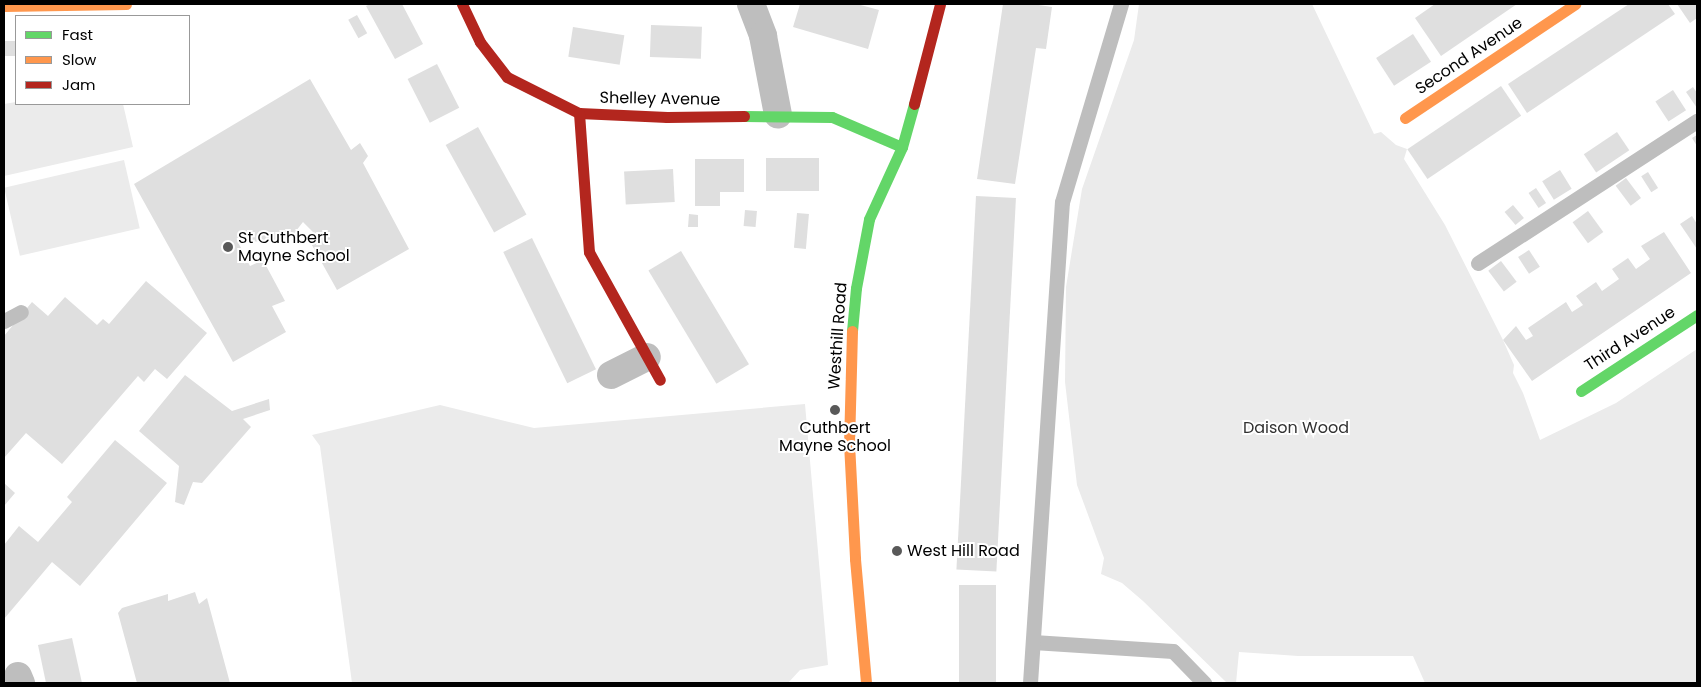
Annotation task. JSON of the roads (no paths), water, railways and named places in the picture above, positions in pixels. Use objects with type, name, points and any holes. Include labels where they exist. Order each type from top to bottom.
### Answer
[{"type":"street","points":[[4,6],[126,4]]},
{"type":"street","name":"Shelley Avenue","points":[[462,4],[480,42],[507,76],[579,113],[667,117],[778,115],[832,117],[902,147]]},
{"type":"street","points":[[751,4],[763,36],[778,115]]},
{"type":"street","name":"Westhill Road","points":[[866,683],[855,559],[849,443],[850,343],[856,288],[868,220],[902,147],[936,26],[940,4]]},
{"type":"street","name":"Second Avenue","points":[[1405,118],[1575,4]]},
{"type":"street","points":[[579,113],[589,252],[654,368],[611,375]]},
{"type":"street","name":"Third Avenue","points":[[1580,391],[1697,315]]},
{"type":"lane","points":[[1030,683],[1062,202],[1121,4]]},
{"type":"lane","points":[[1478,263],[1697,121]]},
{"type":"lane","points":[[4,321],[20,312]]},
{"type":"lane","points":[[1033,642],[1173,651],[1204,683]]},
{"type":"place","name":"St Cuthbert Mayne School","points":[[228,247]]},
{"type":"place","name":"Cuthbert Mayne School","points":[[835,410]]},
{"type":"place","name":"West Hill Road","points":[[897,551]]},
{"type":"park label","name":"Daison Wood","points":[[1296,428]]}]
